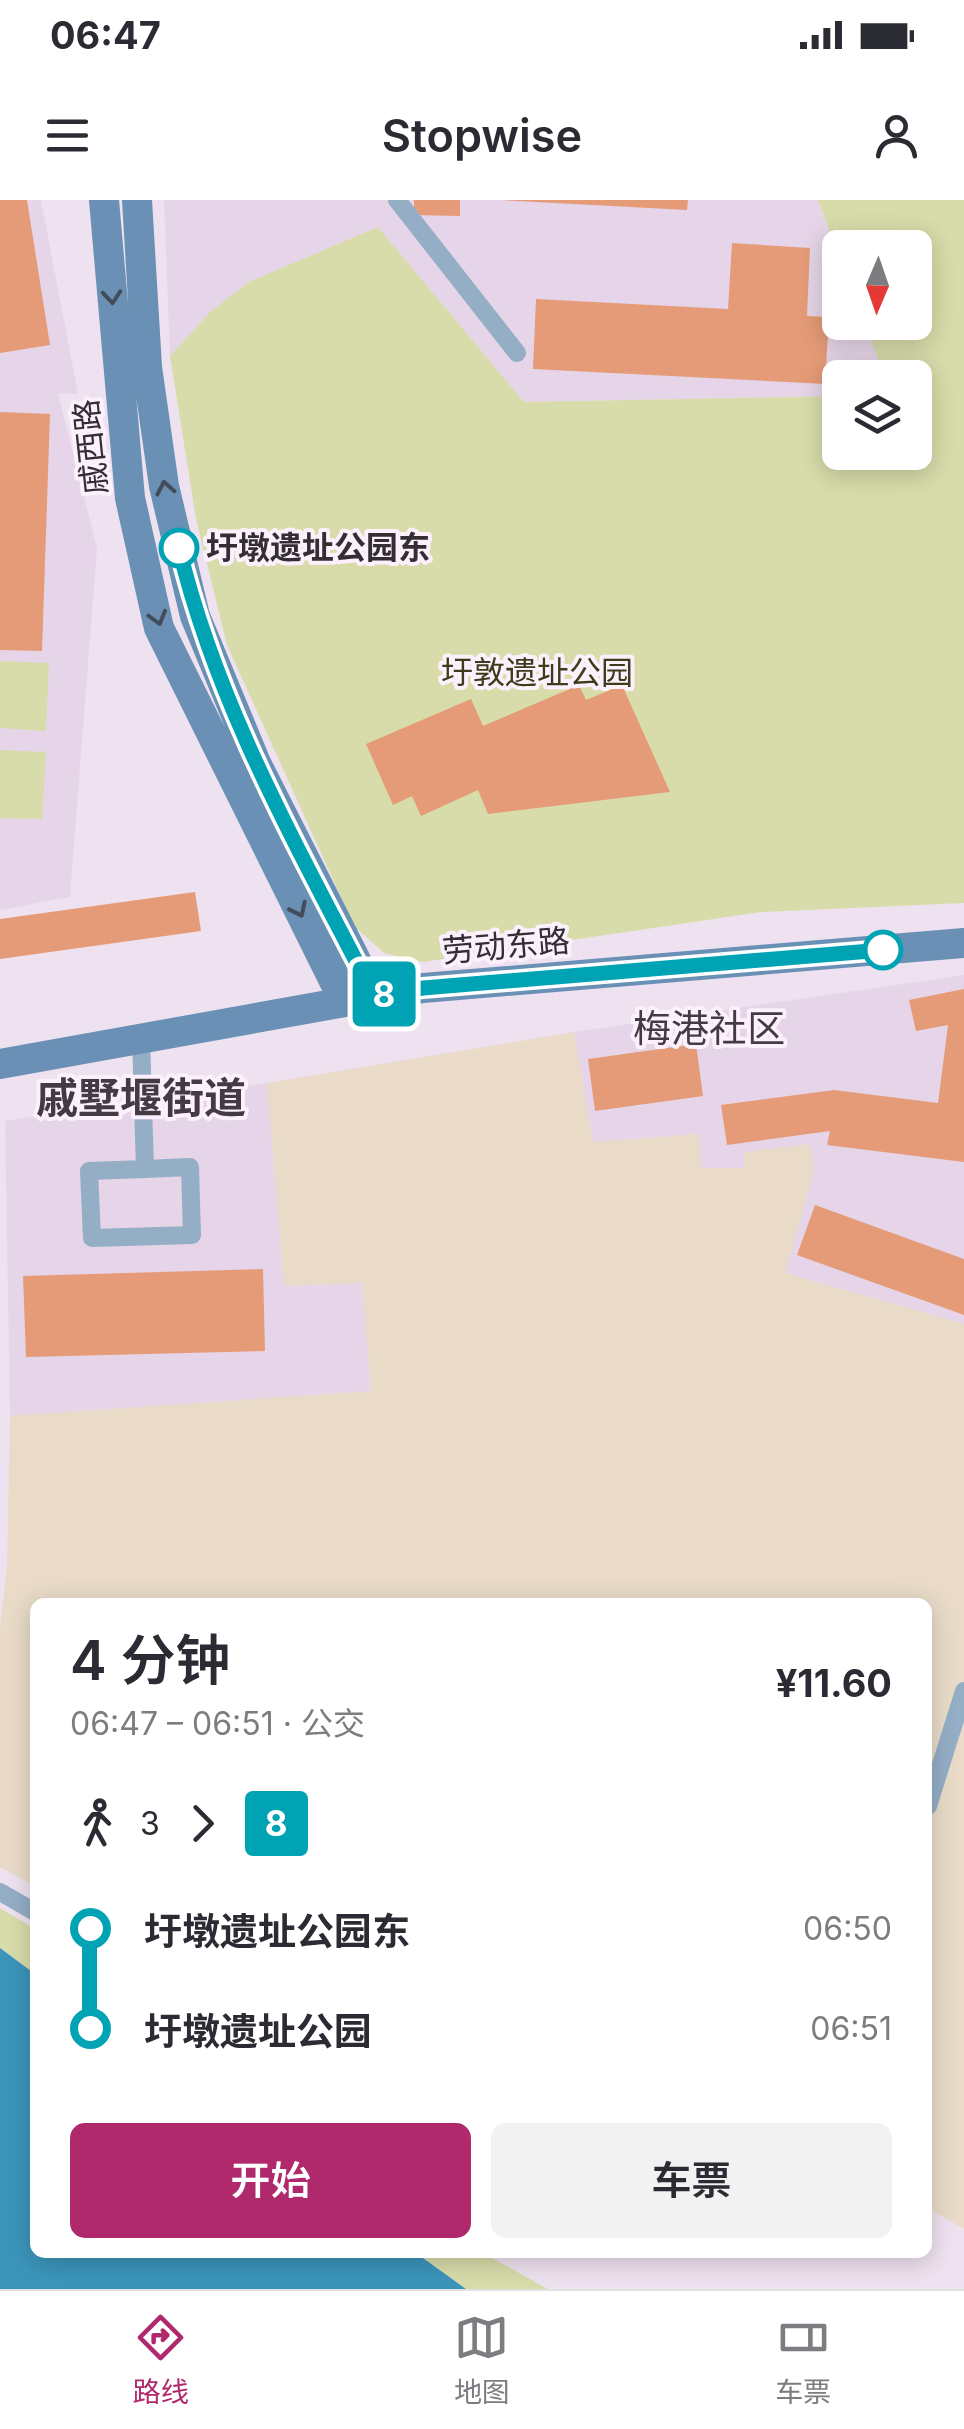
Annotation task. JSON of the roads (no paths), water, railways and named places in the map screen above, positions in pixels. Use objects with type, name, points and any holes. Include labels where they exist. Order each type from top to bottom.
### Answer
[{"type":"street","name":"戚西路","points":[[104,200],[130,498],[159,628],[344,1002]]},
{"type":"street","name":"戚西路","points":[[137,200],[147,367],[164,486],[195,616],[256,763],[374,996]]},
{"type":"street","name":"劳动东路","points":[[0,1064],[423,988],[964,943]]},
{"type":"lane","points":[[397,200],[516,352]]},
{"type":"lane","points":[[141,1038],[145,1169]]},
{"type":"lane","points":[[190,1168],[192,1235],[92,1238],[89,1171],[145,1169],[190,1168]]},
{"type":"lane","points":[[932,1793],[964,1691]]},
{"type":"lane","points":[[0,1892],[30,1909]]},
{"type":"water","points":[[0,1948],[30,1970],[30,2258],[423,2258],[466,2289],[0,2289]]},
{"type":"place","name":"圩墩遗址公园东","points":[[179,548]]},
{"type":"district","name":"梅港社区","points":[[709,1029]]},
{"type":"district","name":"戚墅堰街道","points":[[141,1098]]},
{"type":"park label","name":"圩敦遗址公园","points":[[537,673]]}]
